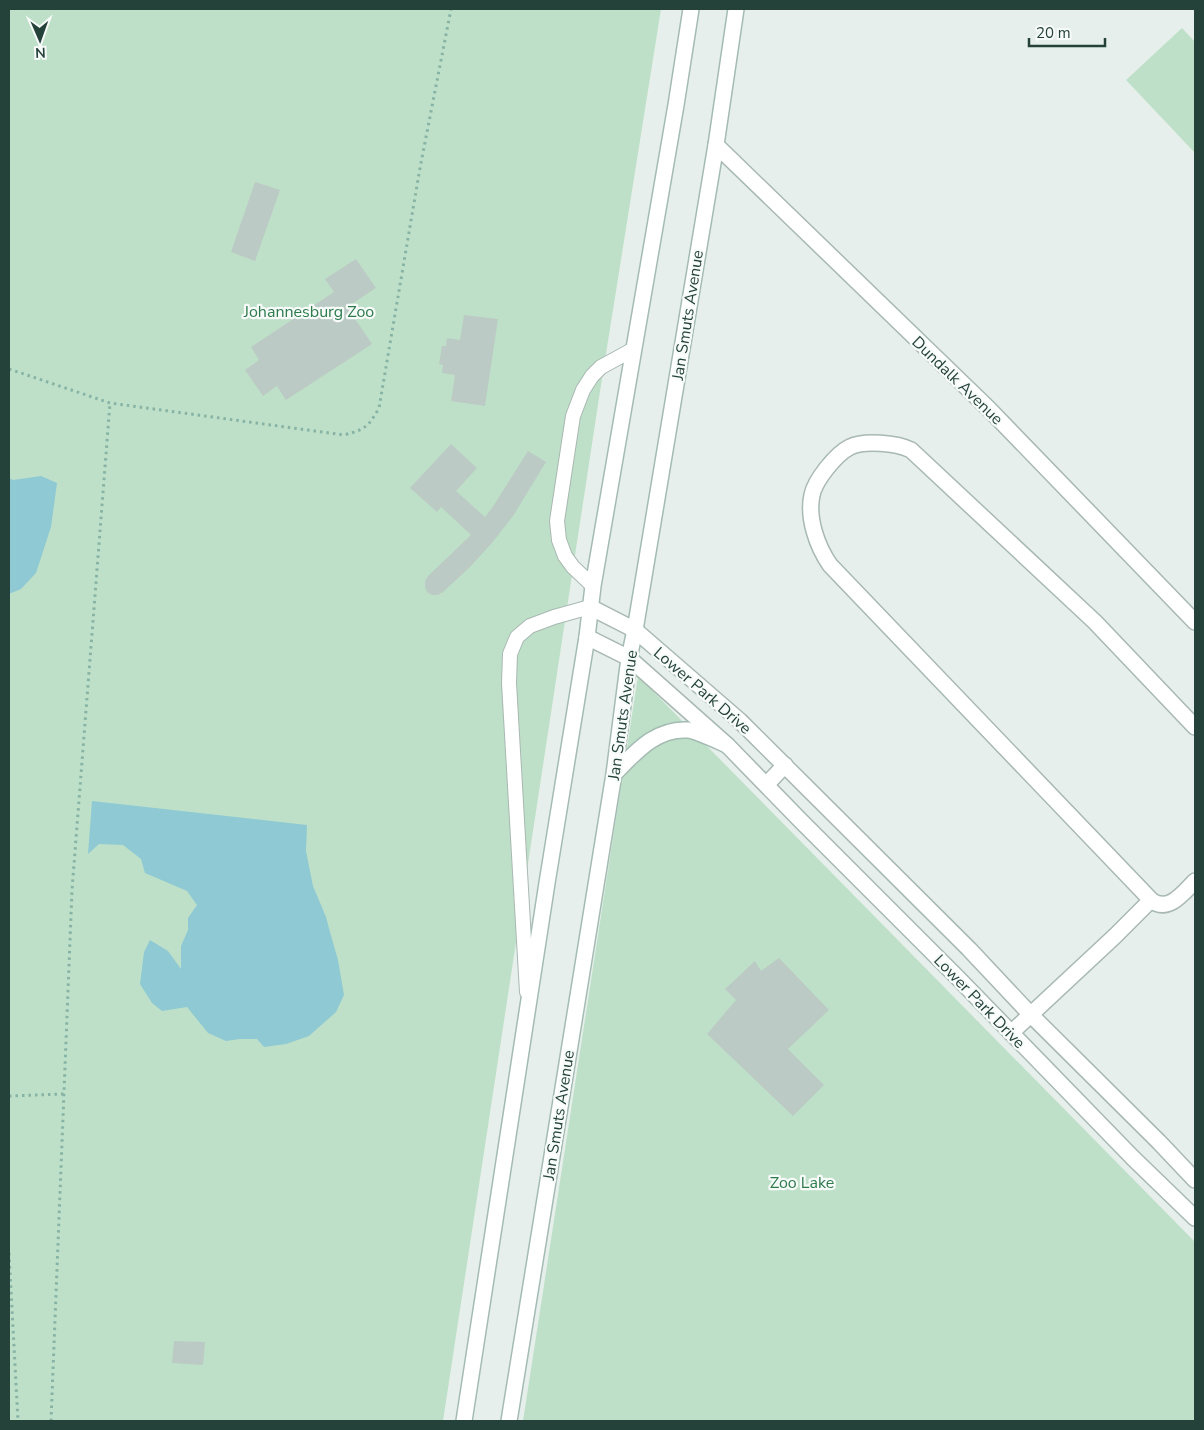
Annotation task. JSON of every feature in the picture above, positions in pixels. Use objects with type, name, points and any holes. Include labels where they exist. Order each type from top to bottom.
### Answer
[{"type":"street","points":[[464,1421],[587,637],[592,586],[691,9]]},
{"type":"street","name":"Jan Smuts Avenue","points":[[509,1421],[614,774],[629,658],[716,145],[736,9]]},
{"type":"street","name":"Dundalk Avenue","points":[[716,145],[989,409],[1195,622]]},
{"type":"street","points":[[1195,727],[1094,622],[911,450],[885,444],[863,444],[851,447],[840,455],[815,485],[811,508],[814,531],[822,552],[830,565],[1151,900],[1156,904],[1168,904],[1174,901],[1195,880]]},
{"type":"street","name":"Lower Park Drive","points":[[590,607],[635,630],[740,721],[969,949],[1031,1015],[1195,1180]]},
{"type":"street","name":"Lower Park Drive","points":[[587,637],[629,658],[728,745],[1195,1218]]},
{"type":"street","points":[[614,774],[645,743],[665,733],[689,730],[728,745]]},
{"type":"street","points":[[766,785],[785,765]]},
{"type":"street","points":[[1011,1033],[1151,900]]},
{"type":"lane","points":[[592,586],[573,567],[565,556],[558,540],[557,521],[572,416],[583,390],[600,367],[634,349]]},
{"type":"lane","points":[[528,1008],[508,684],[510,654],[517,638],[530,626],[590,607]]},
{"type":"path","points":[[9,369],[110,404],[344,435],[356,432],[369,425],[379,408],[420,168],[451,9]]},
{"type":"path","points":[[51,1421],[72,890],[110,404]]},
{"type":"path","points":[[9,1096],[64,1094]]},
{"type":"path","points":[[9,1253],[18,1421]]},
{"type":"green space","name":"Johannesburg Zoo","points":[[9,9],[661,9],[601,385],[443,1421],[9,1421]]},
{"type":"green space","points":[[1182,28],[1195,42],[1195,153],[1126,80]]},
{"type":"green space","name":"Zoo Lake","points":[[638,676],[1195,1242],[1195,1421],[523,1421]]},
{"type":"water","points":[[41,476],[57,483],[51,527],[36,573],[21,589],[9,594],[9,478],[13,480]]},
{"type":"water","points":[[92,801],[307,825],[306,851],[313,886],[326,917],[338,960],[344,995],[336,1012],[309,1036],[286,1044],[264,1047],[257,1039],[226,1041],[208,1033],[187,1007],[162,1011],[152,1003],[140,984],[144,952],[150,940],[168,951],[181,969],[181,946],[188,930],[188,918],[197,905],[187,891],[145,873],[141,859],[123,845],[99,844],[88,854]]},
{"type":"building","points":[[255,182],[280,190],[255,261],[231,252]]},
{"type":"building","points":[[356,259],[376,288],[347,307],[372,344],[286,400],[277,386],[263,396],[245,370],[259,360],[251,347],[334,292],[325,279]]},
{"type":"building","points":[[464,315],[498,319],[485,406],[451,401],[455,375],[442,373],[443,365],[439,364],[442,346],[446,346],[447,338],[460,340]]},
{"type":"building","points":[[451,444],[477,468],[456,491],[485,517],[528,451],[546,462],[513,516],[492,543],[443,592],[438,595],[432,595],[427,592],[425,587],[425,581],[428,576],[471,535],[441,507],[437,512],[410,488]]},
{"type":"building","points":[[779,958],[829,1010],[788,1049],[824,1085],[793,1116],[707,1034],[736,1000],[725,989],[755,961],[761,971]]},
{"type":"building","points":[[174,1341],[205,1342],[203,1365],[172,1363]]}]
